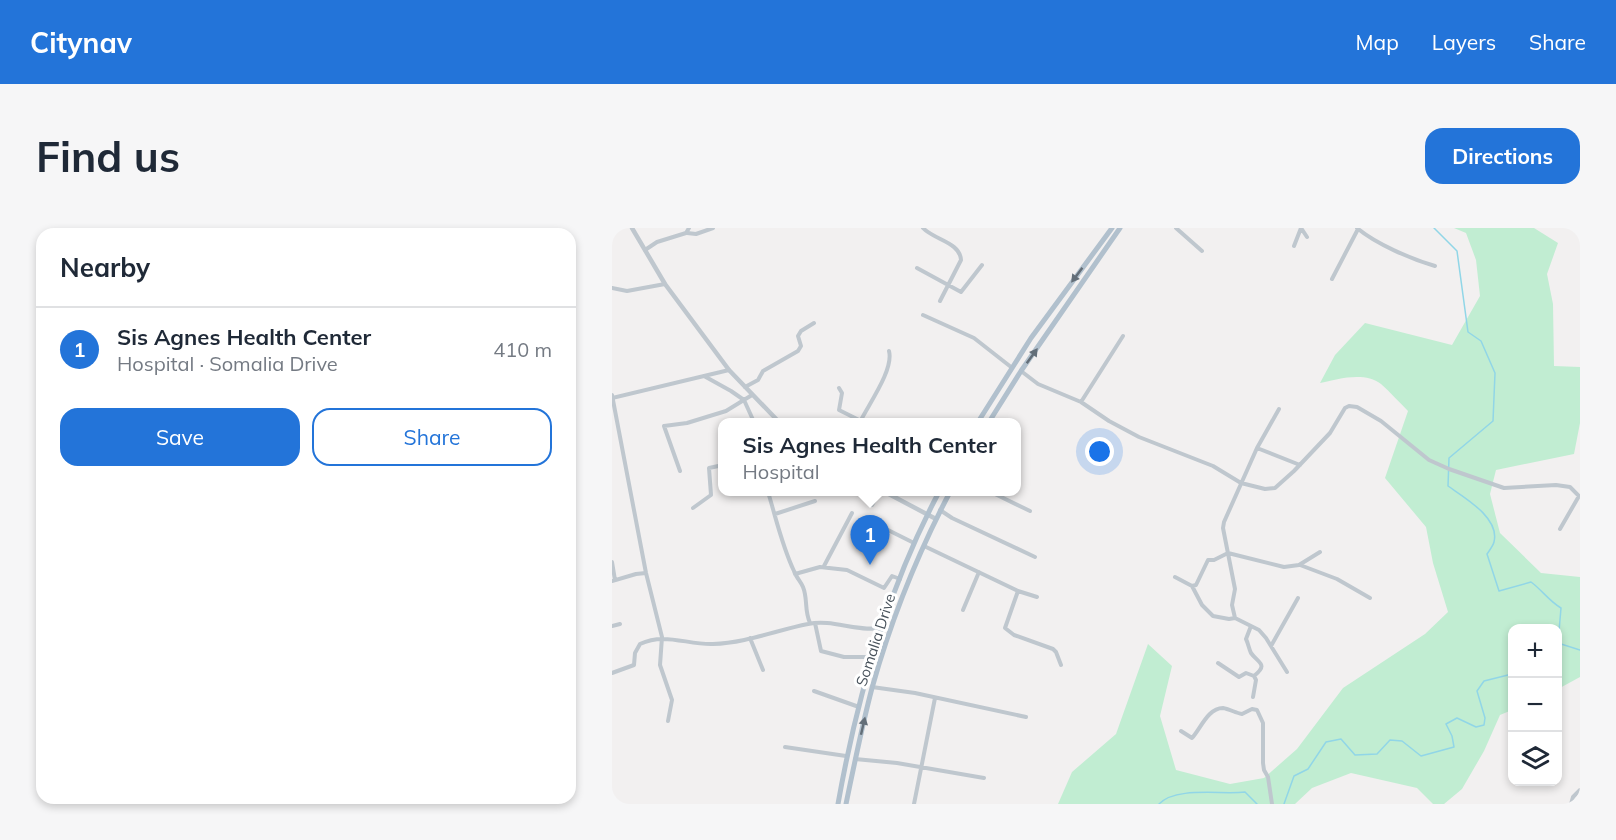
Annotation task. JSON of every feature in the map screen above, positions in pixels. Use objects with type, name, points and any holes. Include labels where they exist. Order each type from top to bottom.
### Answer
[{"type":"main road","points":[[981,418],[1011,368],[1112,228]]},
{"type":"main road","points":[[992,418],[1021,370],[1120,228]]},
{"type":"main road","name":"Somalia Drive","points":[[838,804],[846,756],[882,628],[914,543],[937,496]]},
{"type":"main road","name":"Somalia Drive","points":[[846,804],[873,687],[889,635],[924,546],[948,496]]},
{"type":"street","points":[[632,228],[665,284],[729,369],[774,418]]},
{"type":"street","points":[[686,233],[689,228]]},
{"type":"street","points":[[644,250],[657,242],[713,228]]},
{"type":"street","points":[[923,228],[928,234],[954,248],[961,255],[961,260],[940,301]]},
{"type":"street","points":[[1176,228],[1202,251]]},
{"type":"street","points":[[1301,228],[1306,237]]},
{"type":"street","points":[[1294,246],[1301,228]]},
{"type":"street","points":[[1332,279],[1357,229],[1423,263],[1435,266]]},
{"type":"street","points":[[917,268],[963,292],[982,265]]},
{"type":"street","points":[[612,288],[627,291],[665,284]]},
{"type":"street","points":[[923,315],[974,338],[1011,368]]},
{"type":"street","points":[[745,387],[758,380],[763,372],[798,351],[801,346],[798,336],[801,331],[814,323]]},
{"type":"street","points":[[1081,402],[1123,336]]},
{"type":"street","points":[[862,418],[886,372],[890,357],[889,351]]},
{"type":"street","points":[[668,721],[672,700],[660,665],[662,637],[646,573],[612,397],[729,369]]},
{"type":"street","points":[[1021,370],[1038,384],[1081,402],[1108,421],[1139,437],[1213,466],[1241,483],[1265,489],[1275,488],[1300,465],[1330,433],[1345,408],[1357,407],[1381,421],[1429,460],[1449,469],[1504,488],[1556,485],[1570,487],[1580,496],[1560,529]]},
{"type":"street","points":[[703,376],[744,400],[752,418]]},
{"type":"street","points":[[839,388],[842,396],[839,410],[853,418]]},
{"type":"street","points":[[680,471],[664,426],[687,423],[726,411],[752,395]]},
{"type":"street","points":[[1235,618],[1232,606],[1235,589],[1224,522],[1257,448],[1279,409]]},
{"type":"street","points":[[1257,448],[1300,465]]},
{"type":"street","points":[[693,508],[711,495],[710,468],[718,466]]},
{"type":"street","points":[[769,496],[795,574],[803,587],[806,598],[804,607],[810,623]]},
{"type":"street","points":[[872,505],[877,496]]},
{"type":"street","points":[[893,496],[927,512],[936,519]]},
{"type":"street","points":[[999,496],[1030,511]]},
{"type":"street","points":[[775,514],[815,501]]},
{"type":"street","points":[[940,510],[952,518],[1035,557]]},
{"type":"street","points":[[824,566],[852,513]]},
{"type":"street","points":[[882,527],[914,543]]},
{"type":"street","points":[[924,546],[1018,591],[1037,597]]},
{"type":"street","points":[[1192,586],[1196,585],[1208,560],[1214,560],[1228,553],[1284,567],[1299,565],[1320,552]]},
{"type":"street","points":[[612,562],[614,581],[636,573],[646,573]]},
{"type":"street","points":[[1299,565],[1337,579],[1370,598]]},
{"type":"street","points":[[795,574],[824,566],[847,570],[882,588],[886,587],[887,581],[892,576],[900,579]]},
{"type":"street","points":[[963,609],[979,572]]},
{"type":"street","points":[[1175,577],[1192,586],[1202,605],[1213,616],[1235,618],[1259,630],[1287,672]]},
{"type":"street","points":[[1018,591],[1005,628],[1014,635],[1053,649],[1061,665]]},
{"type":"street","points":[[1271,646],[1298,598]]},
{"type":"street","points":[[612,673],[634,665],[635,653],[640,644],[662,637],[698,644],[714,644],[750,638],[810,623],[829,622],[859,629],[882,628]]},
{"type":"street","points":[[815,623],[821,651],[844,657],[873,657]]},
{"type":"street","points":[[612,626],[620,624]]},
{"type":"street","points":[[1218,663],[1239,677],[1246,674],[1254,676],[1260,672],[1262,666],[1252,654],[1246,639],[1251,626]]},
{"type":"street","points":[[750,638],[763,670]]},
{"type":"street","points":[[1253,698],[1256,680],[1254,676]]},
{"type":"street","points":[[873,687],[1026,717]]},
{"type":"street","points":[[814,691],[859,708]]},
{"type":"street","points":[[914,804],[935,698]]},
{"type":"street","points":[[1181,731],[1192,738],[1208,715],[1215,710],[1224,708],[1242,714],[1252,709],[1257,710],[1263,723],[1263,763],[1268,777],[1272,804]]},
{"type":"street","points":[[784,747],[846,756]]},
{"type":"street","points":[[855,759],[888,762],[984,778]]},
{"type":"street","points":[[1571,804],[1573,797],[1580,790]]},
{"type":"green space","points":[[1454,228],[1534,228],[1558,243],[1547,274],[1553,304],[1554,366],[1580,367],[1580,423],[1574,454],[1496,470],[1490,494],[1500,533],[1541,573],[1580,577],[1580,677],[1562,687],[1562,624],[1508,624],[1508,712],[1500,715],[1484,751],[1462,789],[1444,804],[1433,804],[1417,788],[1351,773],[1312,788],[1295,804],[1058,804],[1072,772],[1116,734],[1148,644],[1172,666],[1160,716],[1176,770],[1230,784],[1264,778],[1297,749],[1343,688],[1425,634],[1448,612],[1433,563],[1426,527],[1385,478],[1408,411],[1374,380],[1351,377],[1320,383],[1335,355],[1365,323],[1452,345],[1480,296],[1476,260],[1466,233]]},
{"type":"waterway","points":[[1434,228],[1457,251],[1468,332],[1481,341],[1495,373],[1493,421],[1449,458],[1448,486],[1480,510],[1492,525],[1494,542],[1487,554],[1499,591],[1531,582],[1561,608],[1560,624]]},
{"type":"waterway","points":[[1562,644],[1580,650]]},
{"type":"waterway","points":[[1284,804],[1294,776],[1308,769],[1326,742],[1341,739],[1355,755],[1377,754],[1390,740],[1402,741],[1421,756],[1454,747],[1446,724],[1457,718],[1476,727],[1484,725],[1485,718],[1477,691],[1484,681],[1508,675]]},
{"type":"waterway","points":[[1159,804],[1176,795],[1200,792],[1245,792],[1257,804]]},
{"type":"place","name":"Sis Agnes Health Center","points":[[870,565]]}]
